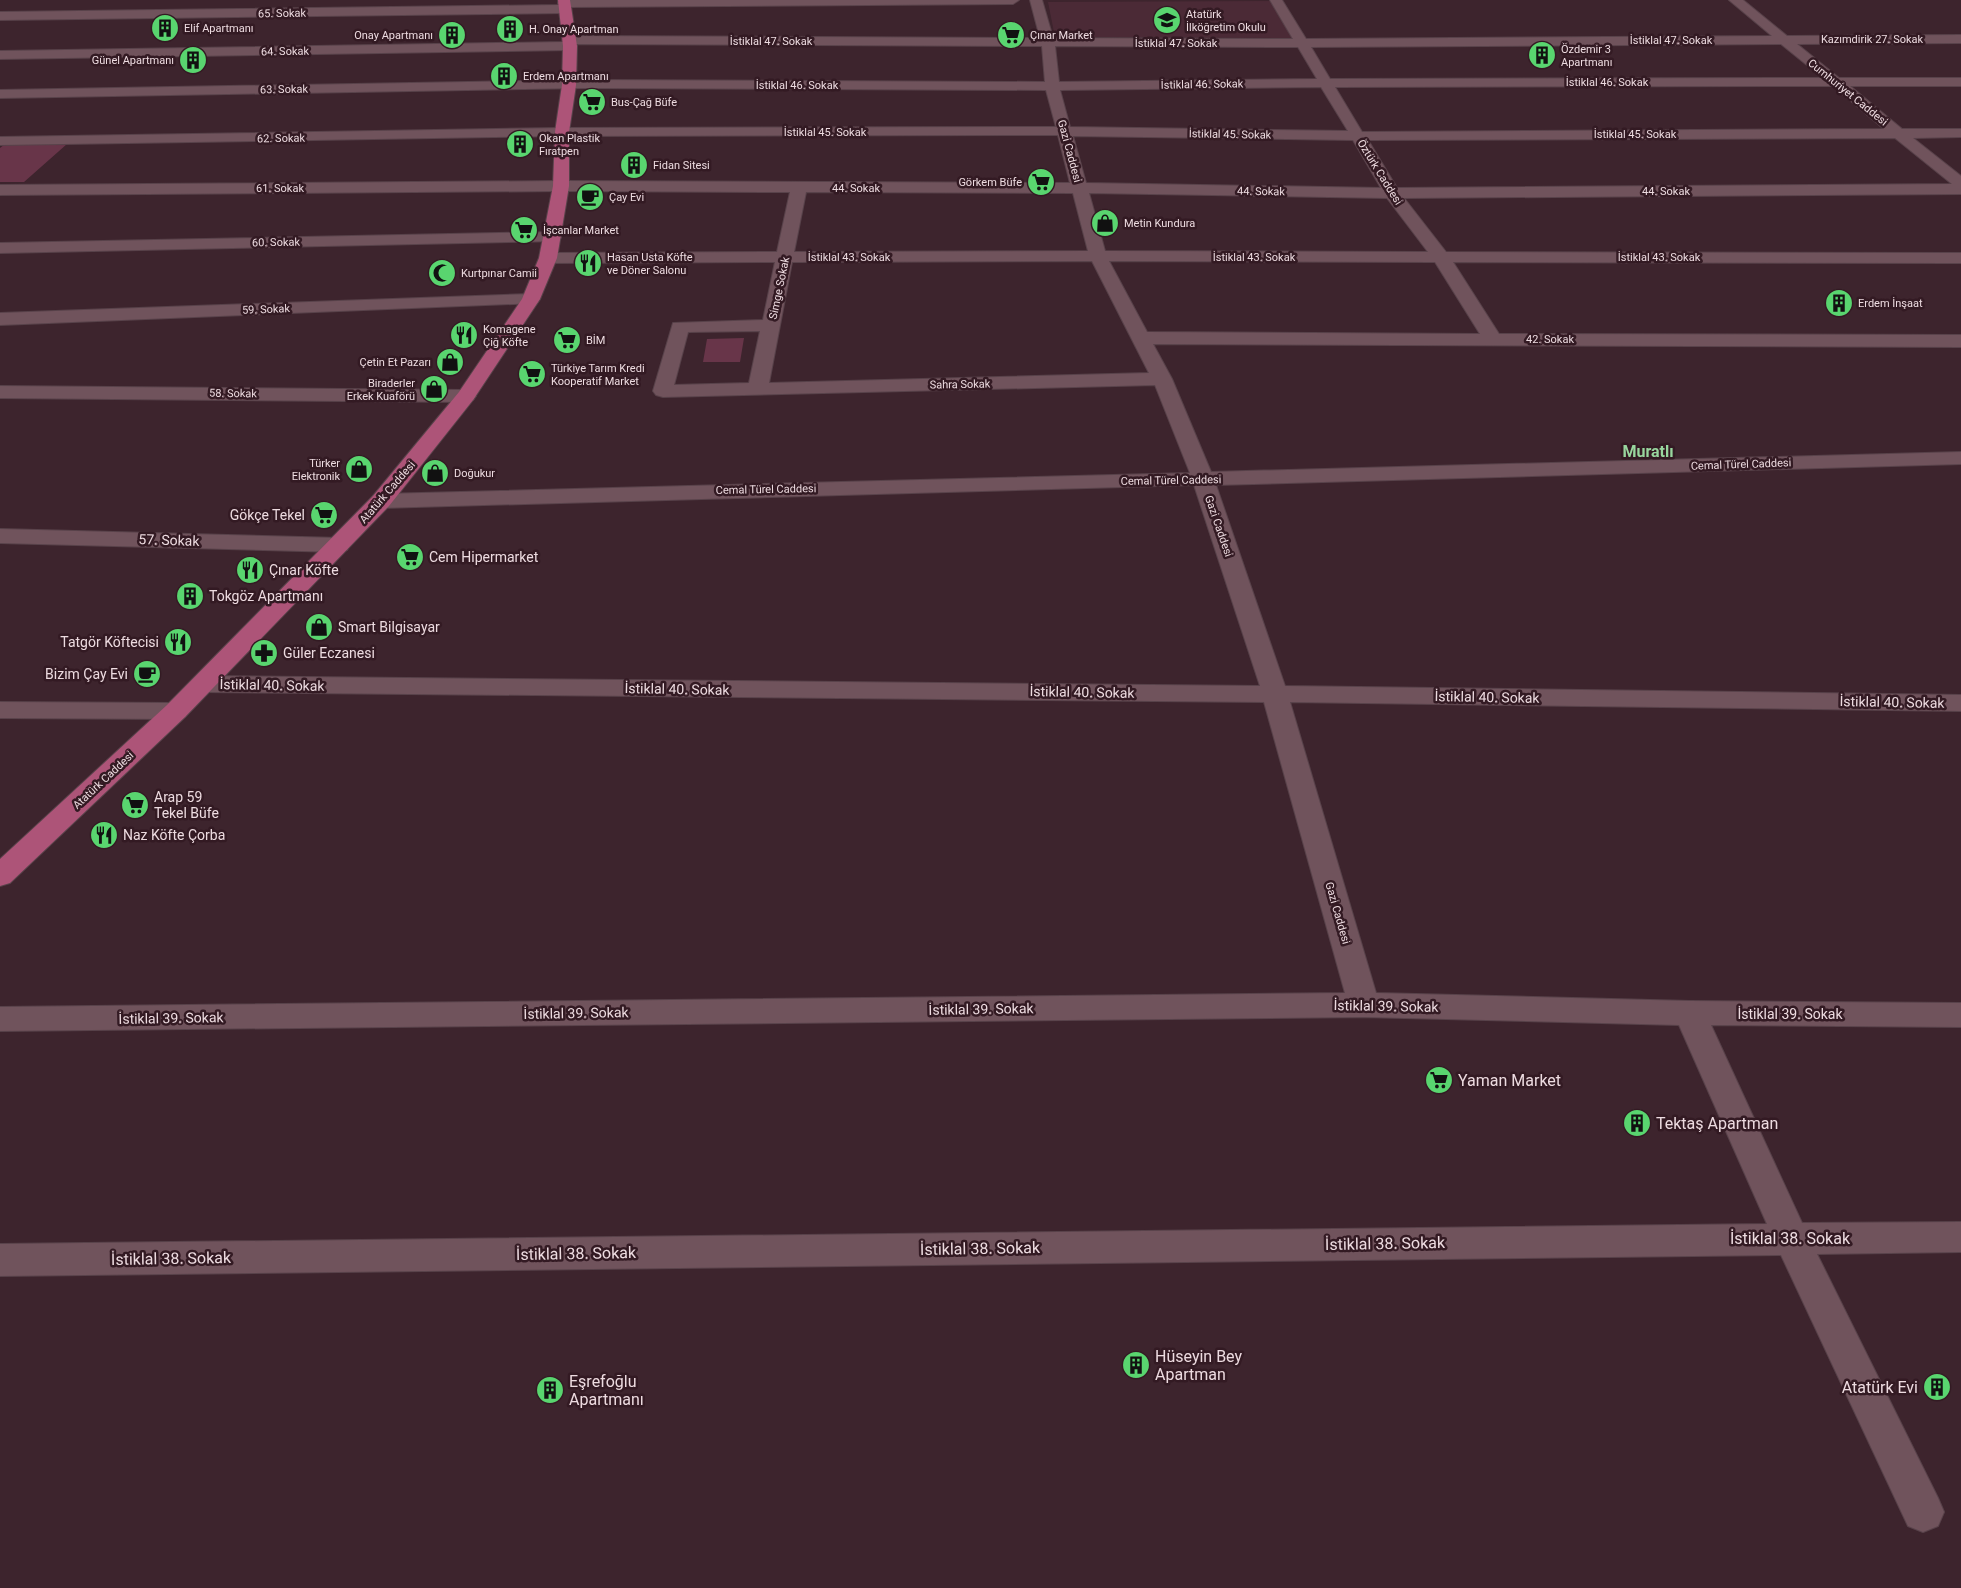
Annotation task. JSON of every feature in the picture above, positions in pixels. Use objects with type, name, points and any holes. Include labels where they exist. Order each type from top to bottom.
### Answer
[{"type":"main road","name":"Atatürk Caddesi","points":[[0,876],[176,711],[381,501],[466,396],[531,299],[548,258],[561,186],[562,132],[569,85],[569,43],[564,4]]},
{"type":"street","points":[[66,15],[86,0]]},
{"type":"street","name":"65. Sokak","points":[[0,16],[564,4],[1014,0]]},
{"type":"street","name":"Gazi Caddesi","points":[[1036,0],[1048,43],[1052,86],[1098,256],[1162,379],[1203,479],[1275,694],[1364,1005]]},
{"type":"street","name":"Öztürk Caddesi","points":[[1276,0],[1392,194],[1441,257],[1493,339]]},
{"type":"street","name":"Cumhuriyet Caddesi","points":[[1735,0],[1961,184]]},
{"type":"street","name":"İstiklal 47. Sokak","points":[[569,43],[1302,43],[1783,39]]},
{"type":"street","name":"Kazımdirik 27. Sokak","points":[[1783,39],[1961,39]]},
{"type":"street","name":"64. Sokak","points":[[0,55],[569,43]]},
{"type":"street","name":"İstiklal 46. Sokak","points":[[569,85],[1052,86],[1326,83],[1961,82]]},
{"type":"street","name":"63. Sokak","points":[[0,94],[569,85]]},
{"type":"street","name":"İstiklal 45. Sokak","points":[[562,132],[1064,131],[1357,136],[1961,133]]},
{"type":"street","name":"62. Sokak","points":[[0,141],[562,132]]},
{"type":"street","name":"44. Sokak","points":[[561,186],[1080,188],[1392,194],[1961,189]]},
{"type":"street","name":"61. Sokak","points":[[0,190],[561,186]]},
{"type":"street","name":"Simge Sokak","points":[[758,388],[799,188]]},
{"type":"street","name":"60. Sokak","points":[[0,248],[552,237]]},
{"type":"street","name":"İstiklal 43. Sokak","points":[[548,258],[1098,256],[1961,258]]},
{"type":"street","name":"59. Sokak","points":[[0,319],[531,299]]},
{"type":"street","name":"Sahra Sokak","points":[[771,326],[680,327],[663,391],[1162,379]]},
{"type":"street","name":"42. Sokak","points":[[1139,338],[1961,341]]},
{"type":"street","name":"58. Sokak","points":[[0,392],[466,396]]},
{"type":"street","name":"Cemal Türel Caddesi","points":[[381,501],[689,491],[1961,458]]},
{"type":"street","name":"57. Sokak","points":[[0,536],[339,545]]},
{"type":"street","name":"İstiklal 40. Sokak","points":[[203,684],[1275,694],[1961,703]]},
{"type":"street","points":[[0,710],[176,711]]},
{"type":"street","name":"İstiklal 39. Sokak","points":[[0,1019],[1364,1005],[1690,1014],[1961,1015]]},
{"type":"street","points":[[1690,1014],[1791,1238],[1923,1512]]},
{"type":"street","name":"İstiklal 38. Sokak","points":[[0,1260],[1961,1237]]},
{"type":"shaded area","name":"Atatürk İlköğretim Okulu","points":[[1271,1],[1292,38],[1055,37],[1048,2]]},
{"type":"shaded area","points":[[5,144],[67,144],[24,182],[0,182],[0,148]]},
{"type":"shaded area","points":[[744,338],[740,362],[703,362],[707,339]]},
{"type":"place","name":"Atatürk İlköğretim Okulu","points":[[1167,20]]},
{"type":"place","name":"Elif Apartmanı","points":[[165,28]]},
{"type":"place","name":"H. Onay Apartman","points":[[510,29]]},
{"type":"place","name":"Onay Apartmanı","points":[[452,35]]},
{"type":"place","name":"Çınar Market","points":[[1011,35]]},
{"type":"place","name":"Özdemir 3 Apartmanı","points":[[1542,55]]},
{"type":"place","name":"Günel Apartmanı","points":[[193,60]]},
{"type":"place","name":"Erdem Apartmanı","points":[[504,76]]},
{"type":"place","name":"Bus-Çağ Büfe","points":[[592,102]]},
{"type":"place","name":"Okan Plastik Fıratpen","points":[[520,144]]},
{"type":"place","name":"Fidan Sitesi","points":[[634,165]]},
{"type":"place","name":"Görkem Büfe","points":[[1041,182]]},
{"type":"place","name":"Çay Evi","points":[[590,197]]},
{"type":"place","name":"Metin Kundura","points":[[1105,223]]},
{"type":"place","name":"İşcanlar Market","points":[[524,230]]},
{"type":"place","name":"Hasan Usta Köfte ve Döner Salonu","points":[[588,263]]},
{"type":"place","name":"Kurtpınar Camii","points":[[442,273]]},
{"type":"place","name":"Erdem İnşaat","points":[[1839,303]]},
{"type":"place","name":"Komagene Çiğ Köfte","points":[[464,335]]},
{"type":"place","name":"BİM","points":[[567,340]]},
{"type":"place","name":"Çetin Et Pazarı","points":[[450,362]]},
{"type":"place","name":"Türkiye Tarım Kredi Kooperatif Market","points":[[532,374]]},
{"type":"place","name":"Biraderler Erkek Kuaförü","points":[[434,389]]},
{"type":"place","name":"Türker Elektronik","points":[[359,469]]},
{"type":"place","name":"Doğukur","points":[[435,473]]},
{"type":"place","name":"Gökçe Tekel","points":[[324,515]]},
{"type":"place","name":"Cem Hipermarket","points":[[410,557]]},
{"type":"place","name":"Çınar Köfte","points":[[250,570]]},
{"type":"place","name":"Tokgöz Apartmanı","points":[[190,596]]},
{"type":"place","name":"Smart Bilgisayar","points":[[319,627]]},
{"type":"place","name":"Tatgör Köftecisi","points":[[178,642]]},
{"type":"place","name":"Güler Eczanesi","points":[[264,653]]},
{"type":"place","name":"Bizim Çay Evi","points":[[147,674]]},
{"type":"place","name":"Arap 59 Tekel Büfe","points":[[135,805]]},
{"type":"place","name":"Naz Köfte Çorba","points":[[104,835]]},
{"type":"place","name":"Yaman Market","points":[[1439,1080]]},
{"type":"place","name":"Tektaş Apartman","points":[[1637,1123]]},
{"type":"place","name":"Hüseyin Bey Apartman","points":[[1136,1365]]},
{"type":"place","name":"Atatürk Evi","points":[[1937,1387]]},
{"type":"place","name":"Eşrefoğlu Apartmanı","points":[[550,1390]]},
{"type":"district","name":"Muratlı","points":[[1648,451]]}]
